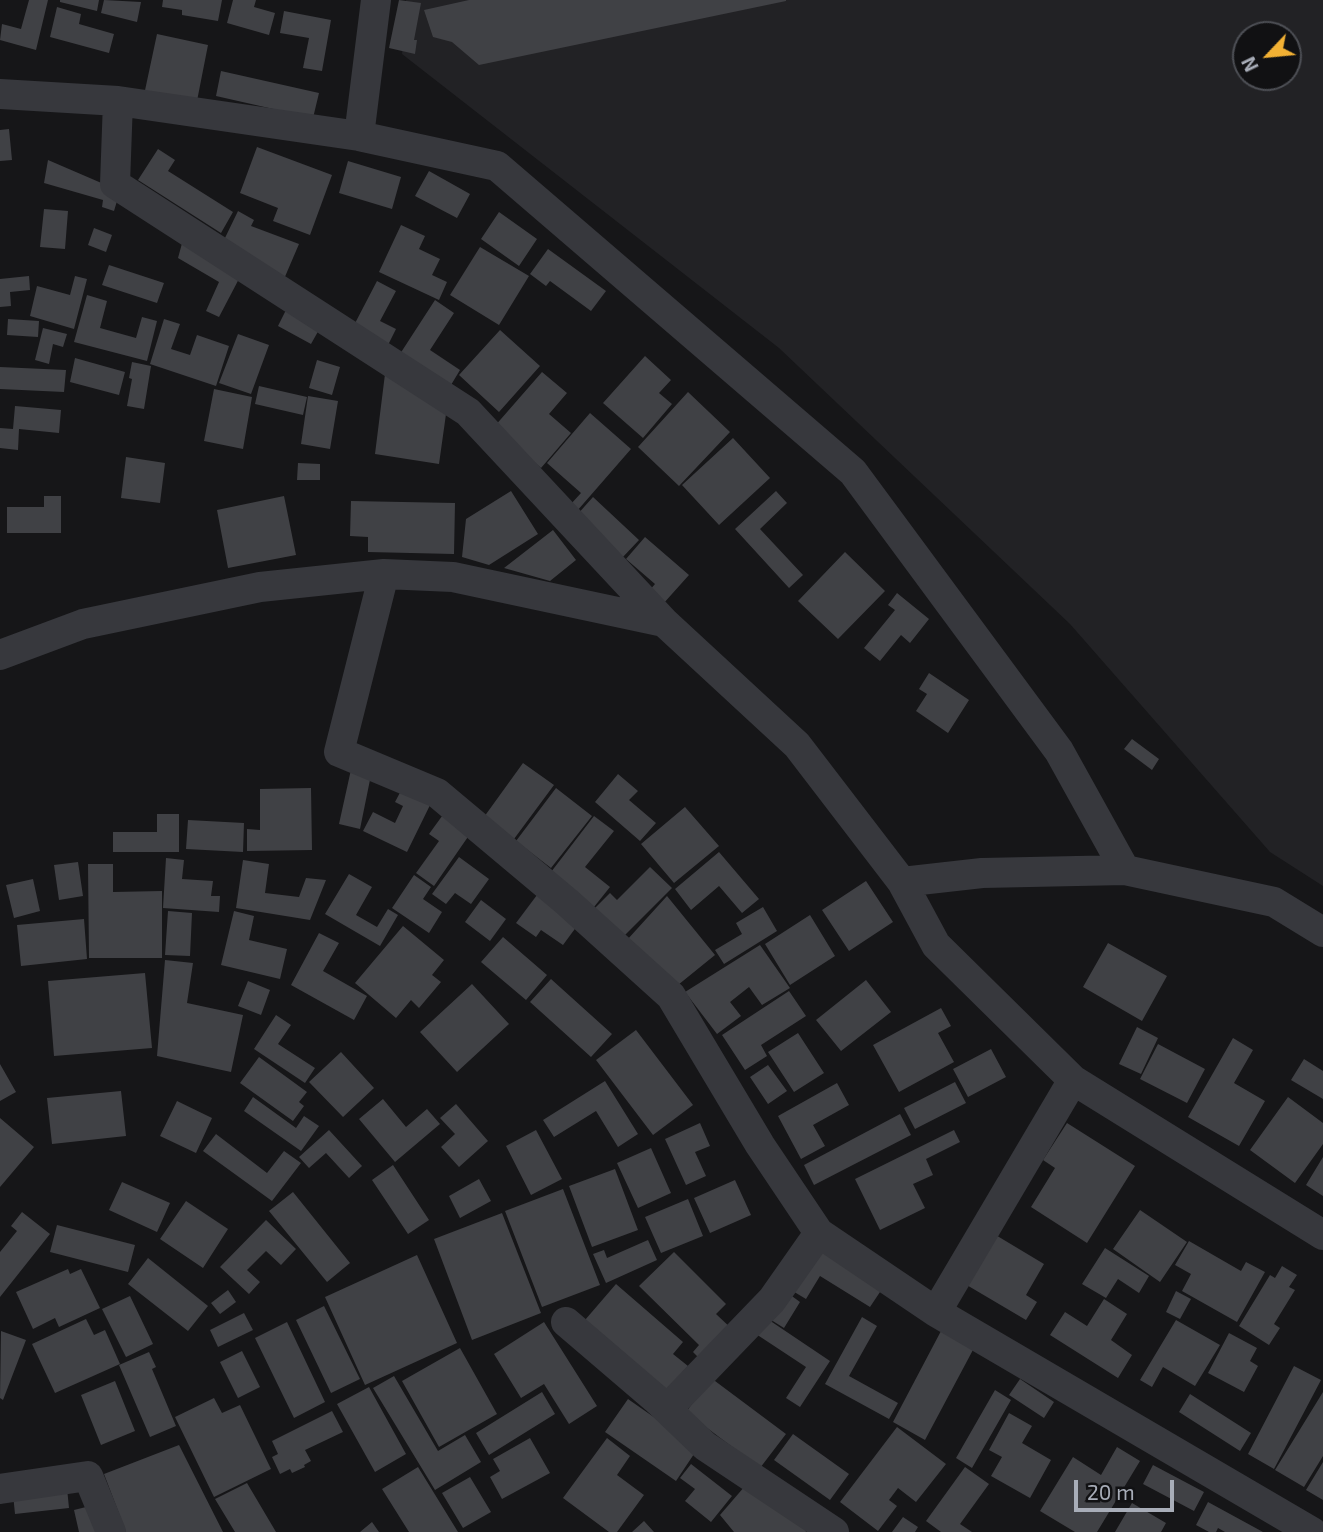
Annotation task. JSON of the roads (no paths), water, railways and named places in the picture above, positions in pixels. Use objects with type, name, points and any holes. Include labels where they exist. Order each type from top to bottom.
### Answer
[{"type":"street","points":[[359,136],[376,0]]},
{"type":"street","points":[[0,94],[118,102],[359,136],[497,166],[853,472],[1059,751],[1125,870]]},
{"type":"street","points":[[118,102],[115,184],[468,412],[664,622],[797,745],[902,882],[936,945],[1073,1080],[1323,1235]]},
{"type":"street","points":[[0,655],[97,621],[260,587],[384,574],[453,577],[664,622]]},
{"type":"street","points":[[384,574],[339,752],[437,793],[567,902],[671,996],[760,1145],[818,1233],[936,1312],[1312,1532]]},
{"type":"street","points":[[902,882],[982,873],[1125,870],[1274,902],[1323,932]]},
{"type":"street","points":[[936,1312],[1073,1080]]},
{"type":"street","points":[[667,1409],[772,1300],[818,1233]]},
{"type":"street","points":[[566,1322],[667,1409],[705,1446],[834,1532]]},
{"type":"street","points":[[0,1489],[88,1476],[111,1532]]}]
